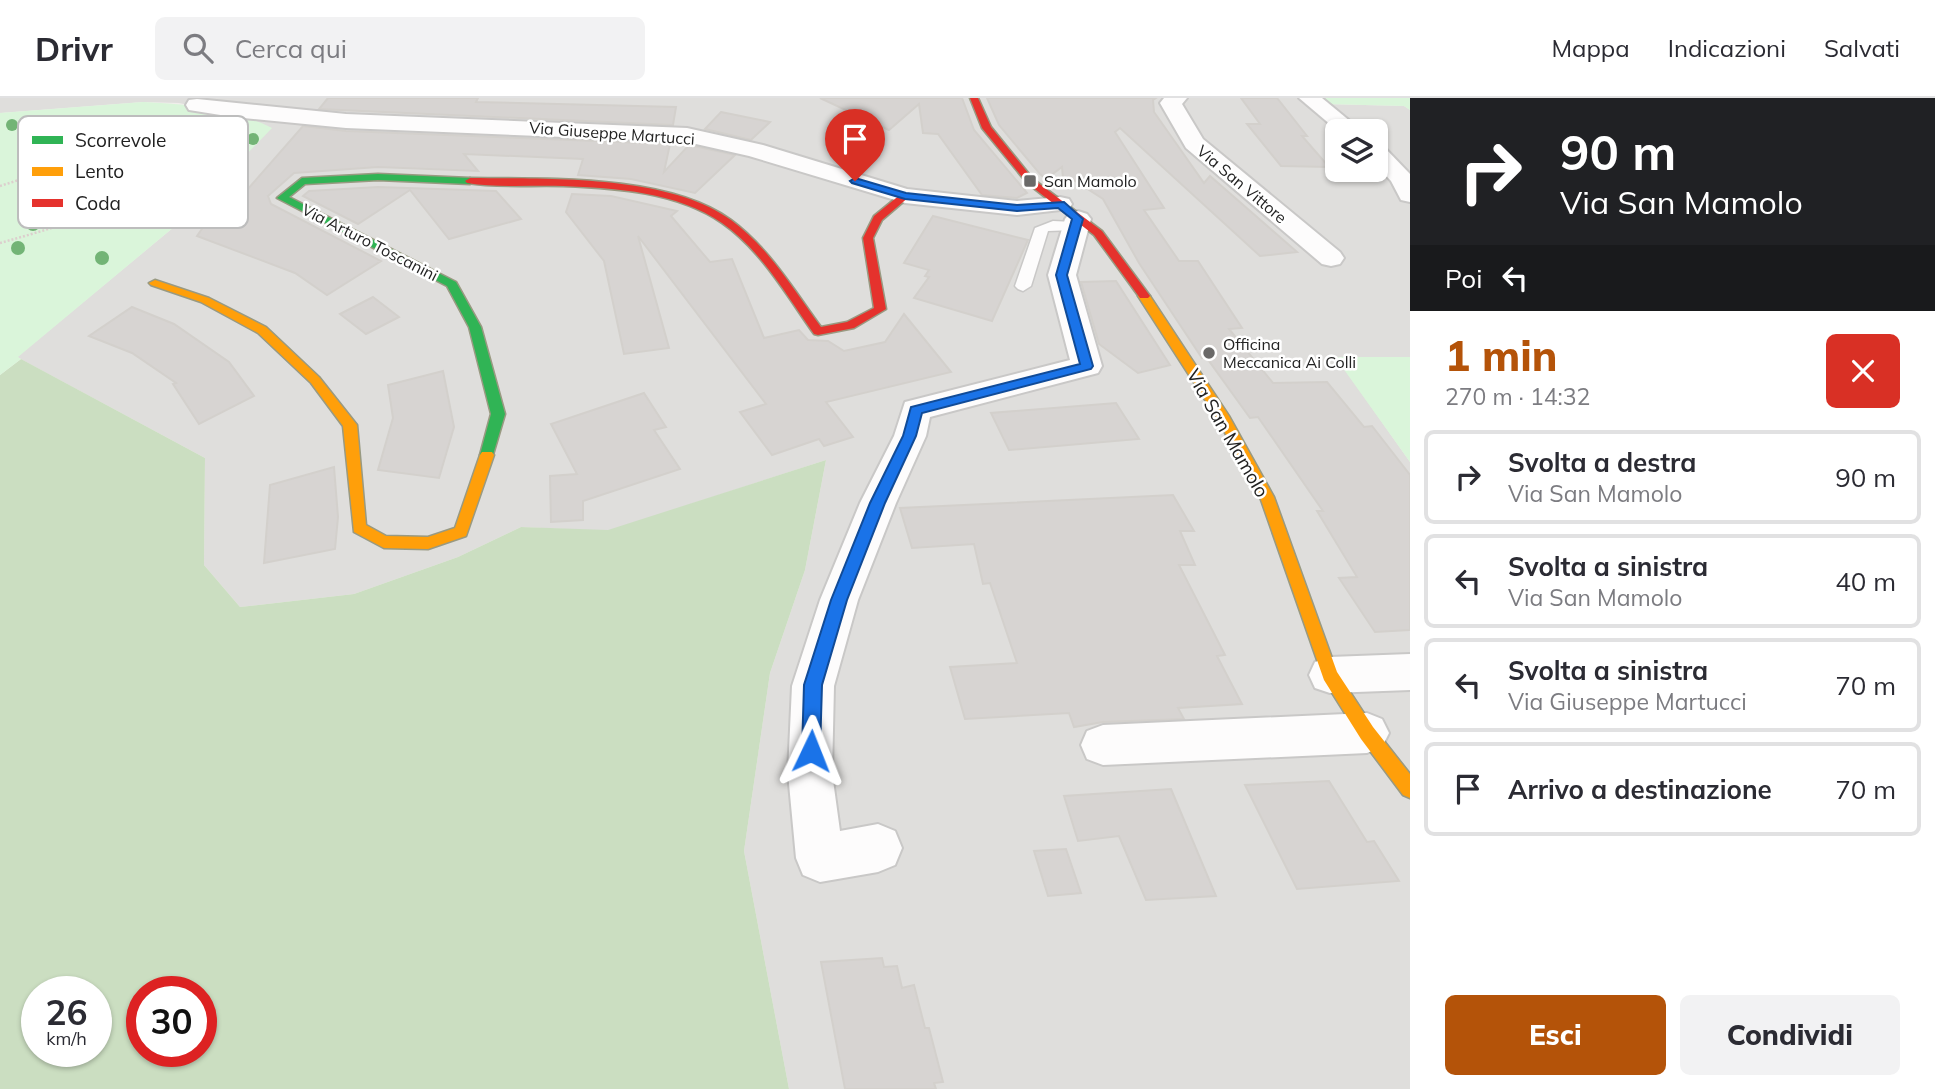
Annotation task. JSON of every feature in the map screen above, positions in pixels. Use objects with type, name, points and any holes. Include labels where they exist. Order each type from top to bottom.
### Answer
[{"type":"street","name":"Via San Mamolo","points":[[974,98],[986,128],[1030,181],[1071,216],[1098,233],[1128,272],[1224,419],[1267,498],[1330,675],[1367,733],[1410,789]]},
{"type":"street","name":"Via San Vittore","points":[[1177,98],[1171,103],[1194,143],[1331,258]]},
{"type":"street","points":[[1184,98],[1190,98]]},
{"type":"street","points":[[1309,98],[1336,119]]},
{"type":"street","name":"Via Giuseppe Martucci","points":[[197,105],[233,111],[346,121],[687,135],[755,150],[905,196],[1071,216]]},
{"type":"street","points":[[1388,164],[1401,178],[1410,195]]},
{"type":"street","name":"Via Arturo Toscanini","points":[[155,283],[205,300],[262,330],[315,380],[350,425],[359,528],[384,542],[428,543],[461,532],[480,479],[498,414],[475,327],[452,284],[282,198],[302,181],[377,177],[611,186],[657,194],[693,205],[725,220],[757,251],[818,331],[839,329],[860,322],[880,309],[868,238],[878,218],[905,196]]},
{"type":"street","points":[[878,849],[820,858],[810,773],[813,685],[839,600],[878,503],[910,436],[916,410],[1087,366],[1062,275],[1071,216]]},
{"type":"street","points":[[1330,675],[1410,672]]},
{"type":"street","points":[[1103,745],[1367,733]]},
{"type":"lane","points":[[1023,286],[1042,228],[1071,216]]},
{"type":"path","points":[[230,116],[233,111]]},
{"type":"path","points":[[0,186],[18,180]]},
{"type":"path","points":[[0,243],[52,228]]},
{"type":"shaded area","points":[[0,98],[1317,98],[1325,104],[1404,106],[1410,110],[1410,357],[1336,357],[1410,462],[1410,1089],[789,1089],[744,851],[770,673],[805,570],[826,460],[608,531],[521,527],[458,557],[354,594],[240,607],[204,565],[205,458],[17,357],[173,228],[248,228],[248,124],[252,118],[179,103],[143,102],[0,113]]},
{"type":"green space","points":[[1317,98],[1410,98],[1410,110],[1404,106],[1325,104]]},
{"type":"green space","points":[[143,102],[192,106],[241,116],[18,116],[18,228],[173,228],[0,375],[0,113]]},
{"type":"green space","points":[[248,118],[272,128],[248,153]]},
{"type":"green space","points":[[1335,357],[1410,357],[1410,462]]},
{"type":"green space","points":[[21,359],[205,458],[204,565],[240,607],[354,594],[458,557],[521,527],[608,530],[826,460],[805,570],[770,673],[744,851],[789,1089],[0,1089],[0,375]]},
{"type":"building","points":[[328,98],[478,98],[476,102],[676,107],[673,125],[319,109]]},
{"type":"building","points":[[820,98],[962,98],[974,130],[1027,193],[1017,198],[982,195],[938,134],[923,133],[919,104],[889,130]]},
{"type":"building","points":[[987,98],[1156,98],[1153,100],[1154,112],[1204,183],[1210,176],[1297,252],[1260,256],[1120,128],[1115,132],[1164,208],[1144,210],[1179,261],[1198,261],[1242,328],[1229,329],[1273,383],[1327,382],[1364,427],[1372,426],[1410,475],[1410,630],[1375,632],[1339,578],[1357,577],[1317,511],[1323,511],[1258,417],[1250,418],[1206,357],[1202,358],[1139,263],[1103,199],[1072,179],[1063,178],[1062,167],[1046,179],[1040,174],[999,125]]},
{"type":"building","points":[[1241,98],[1277,98],[1307,136],[1302,136],[1325,162],[1325,167],[1281,166],[1247,124],[1260,124]]},
{"type":"building","points":[[721,112],[770,122],[751,140],[705,129]]},
{"type":"building","points":[[303,126],[346,131],[670,144],[664,172],[689,145],[735,155],[695,193],[631,179],[578,175],[583,159],[464,154],[478,171],[378,167],[294,173],[268,196],[271,204],[381,261],[327,295],[295,273],[197,236],[203,228],[248,228],[248,189]]},
{"type":"building","points":[[378,187],[496,191],[521,219],[449,239],[410,190],[358,224],[303,196],[309,191]]},
{"type":"building","points":[[572,194],[611,196],[677,211],[671,216],[710,262],[732,259],[764,338],[799,330],[808,340],[828,341],[844,351],[885,342],[904,314],[951,372],[826,402],[853,437],[824,446],[819,439],[772,455],[740,412],[766,404],[638,236],[669,348],[624,354],[604,261],[566,212]]},
{"type":"building","points":[[933,216],[1028,240],[992,321],[914,298],[929,277],[925,276],[929,270],[904,263]]},
{"type":"building","points":[[1116,281],[1170,365],[1138,373],[1099,344],[1081,282]]},
{"type":"building","points":[[373,297],[399,317],[366,334],[340,314]]},
{"type":"building","points":[[132,307],[174,324],[229,362],[254,396],[199,424],[173,384],[176,383],[132,353],[89,336]]},
{"type":"building","points":[[443,371],[454,427],[439,478],[378,470],[393,418],[388,385]]},
{"type":"building","points":[[644,393],[666,427],[654,430],[680,469],[583,501],[583,520],[551,522],[550,476],[577,474],[551,424]]},
{"type":"building","points":[[1116,403],[1139,439],[1009,450],[991,413]]},
{"type":"building","points":[[334,467],[338,517],[335,549],[264,563],[270,485]]},
{"type":"building","points":[[1173,495],[1194,531],[1180,531],[1195,565],[1179,565],[1225,655],[1217,656],[1242,704],[1178,708],[1184,719],[1103,722],[1074,727],[1069,713],[965,719],[950,667],[1017,663],[990,583],[983,584],[974,544],[912,548],[900,508]]},
{"type":"building","points":[[1329,781],[1367,842],[1374,841],[1399,881],[1297,889],[1245,785]]},
{"type":"building","points":[[1171,789],[1216,896],[1146,900],[1119,836],[1078,841],[1064,796]]},
{"type":"building","points":[[1066,849],[1081,893],[1048,896],[1034,851]]},
{"type":"building","points":[[882,958],[884,967],[897,966],[902,988],[914,985],[943,1082],[934,1083],[936,1089],[845,1089],[821,962]]},
{"type":"traffic: fast","points":[[470,181],[378,177],[302,181],[282,198],[452,284],[475,327],[498,414],[487,455]]},
{"type":"traffic: slow","points":[[155,283],[205,300],[262,330],[315,380],[350,425],[359,528],[384,542],[428,543],[461,532],[487,455]]},
{"type":"traffic: slow","points":[[1144,296],[1224,419],[1267,497],[1330,675],[1367,733],[1410,789]]},
{"type":"traffic: jam","points":[[974,98],[987,128],[1030,181],[1098,233],[1144,296]]},
{"type":"traffic: jam","points":[[470,181],[566,183],[638,190],[701,207],[726,221],[752,244],[818,331],[850,325],[880,309],[868,238],[878,218],[905,196]]},
{"type":"place","name":"San Mamolo","points":[[1030,181]]},
{"type":"place","name":"Officina Meccanica Ai Colli","points":[[1209,353]]},
{"type":"route","points":[[811,751],[813,685],[839,600],[878,503],[910,436],[916,410],[1087,366],[1062,275],[1078,219],[1060,204],[1017,208],[905,196],[855,181]]}]
